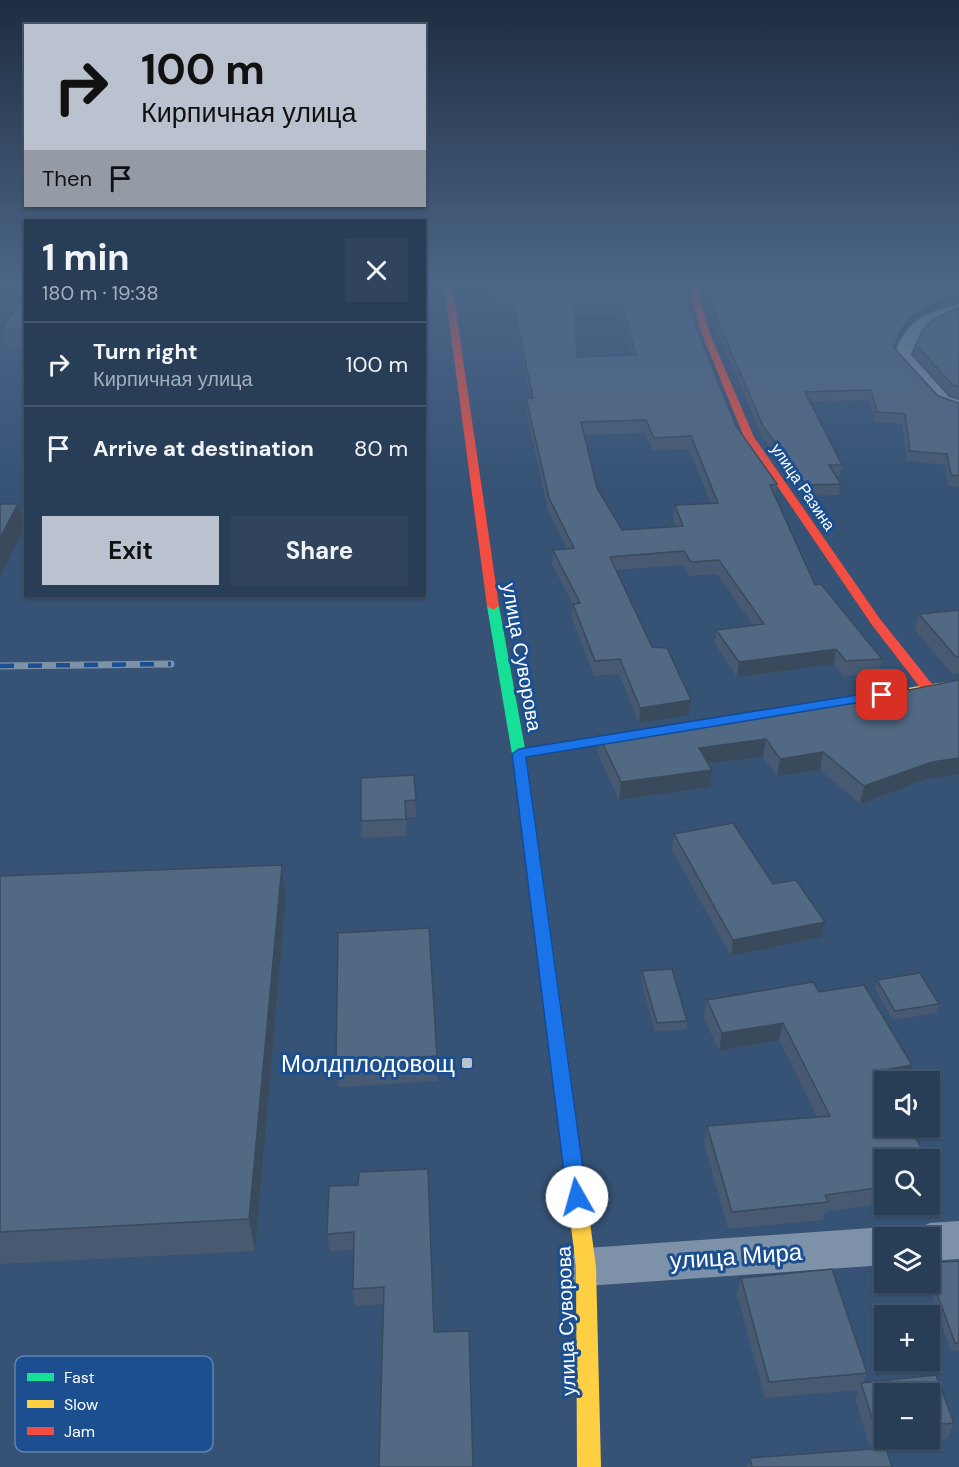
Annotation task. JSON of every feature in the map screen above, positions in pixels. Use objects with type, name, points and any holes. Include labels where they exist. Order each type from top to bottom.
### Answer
[{"type":"main road","name":"улица Суворова","points":[[458,351],[496,627],[519,754],[586,1267],[589,1467]]},
{"type":"main road","name":"улица Разина","points":[[713,351],[749,437],[876,622],[927,687]]},
{"type":"main road","points":[[729,720],[927,687],[959,684]]},
{"type":"main road","points":[[519,754],[659,731]]},
{"type":"street","points":[[904,351],[902,356],[943,401],[959,405],[959,407]]},
{"type":"street","points":[[940,1241],[959,1240]]},
{"type":"street","name":"улица Мира","points":[[586,1267],[874,1246]]},
{"type":"building","points":[[523,351],[577,351],[577,357],[636,355],[635,351],[706,351],[736,426],[777,484],[770,485],[815,585],[821,584],[882,659],[846,661],[836,649],[739,662],[716,630],[764,624],[719,560],[691,562],[684,551],[610,557],[652,647],[667,648],[691,700],[640,708],[620,659],[595,661],[573,604],[580,603],[553,550],[574,548],[549,498],[526,398],[533,398]],"holes":[[[646,420],[654,438],[691,436],[718,503],[675,505],[683,526],[622,530],[597,488],[581,422]]]},
{"type":"building","points":[[731,351],[897,351],[938,396],[959,403],[959,476],[951,475],[947,454],[910,451],[905,414],[877,412],[871,390],[805,392],[842,465],[829,465],[841,484],[806,485],[763,426]]},
{"type":"building","points":[[922,351],[959,351],[959,387],[953,385]]},
{"type":"building","points":[[0,504],[18,504],[0,538]]},
{"type":"building","points":[[959,610],[959,657],[956,657],[919,614]]},
{"type":"building","points":[[959,680],[959,758],[932,762],[864,786],[823,752],[780,759],[766,739],[699,748],[712,770],[621,782],[599,736],[780,707],[783,711],[877,697],[873,693],[907,687],[909,690]]},
{"type":"building","points":[[414,775],[416,800],[405,801],[406,819],[361,821],[361,778]]},
{"type":"building","points":[[733,823],[773,884],[796,880],[825,922],[733,940],[674,834]]},
{"type":"building","points":[[282,865],[249,1219],[0,1232],[0,876]]},
{"type":"building","points":[[429,928],[437,1056],[336,1062],[338,933]]},
{"type":"building","points":[[672,969],[687,1021],[657,1023],[642,971]]},
{"type":"building","points":[[920,973],[939,1004],[895,1011],[877,980]]},
{"type":"building","points":[[813,982],[819,992],[864,985],[912,1065],[874,1071],[874,1137],[916,1137],[922,1149],[874,1149],[874,1188],[825,1195],[828,1202],[732,1212],[707,1126],[830,1116],[783,1023],[722,1033],[707,1000]]},
{"type":"building","points":[[428,1169],[434,1332],[469,1331],[473,1467],[379,1467],[384,1287],[353,1289],[354,1232],[327,1234],[329,1186],[358,1185],[359,1172]]},
{"type":"building","points":[[959,1261],[959,1343],[955,1343],[937,1293],[940,1293],[940,1262]]},
{"type":"building","points":[[832,1269],[867,1373],[769,1382],[741,1278]]},
{"type":"building","points":[[936,1375],[939,1383],[874,1383],[874,1424],[861,1383]]},
{"type":"building","points":[[940,1386],[954,1423],[940,1424]]},
{"type":"building","points":[[886,1449],[892,1467],[752,1467],[750,1458]]},
{"type":"railway","points":[[0,666],[171,664]]},
{"type":"traffic: fast","points":[[493,606],[519,754],[559,1057]]},
{"type":"traffic: slow","points":[[738,718],[959,684]]},
{"type":"traffic: slow","points":[[519,754],[643,733]]},
{"type":"traffic: slow","points":[[559,1057],[586,1267],[589,1467]]},
{"type":"traffic: jam","points":[[458,351],[493,606]]},
{"type":"traffic: jam","points":[[713,351],[749,437],[876,622],[927,687]]},
{"type":"place","name":"Молдплодовощ","points":[[467,1063]]},
{"type":"route","points":[[577,1197],[519,754],[882,695]]}]
